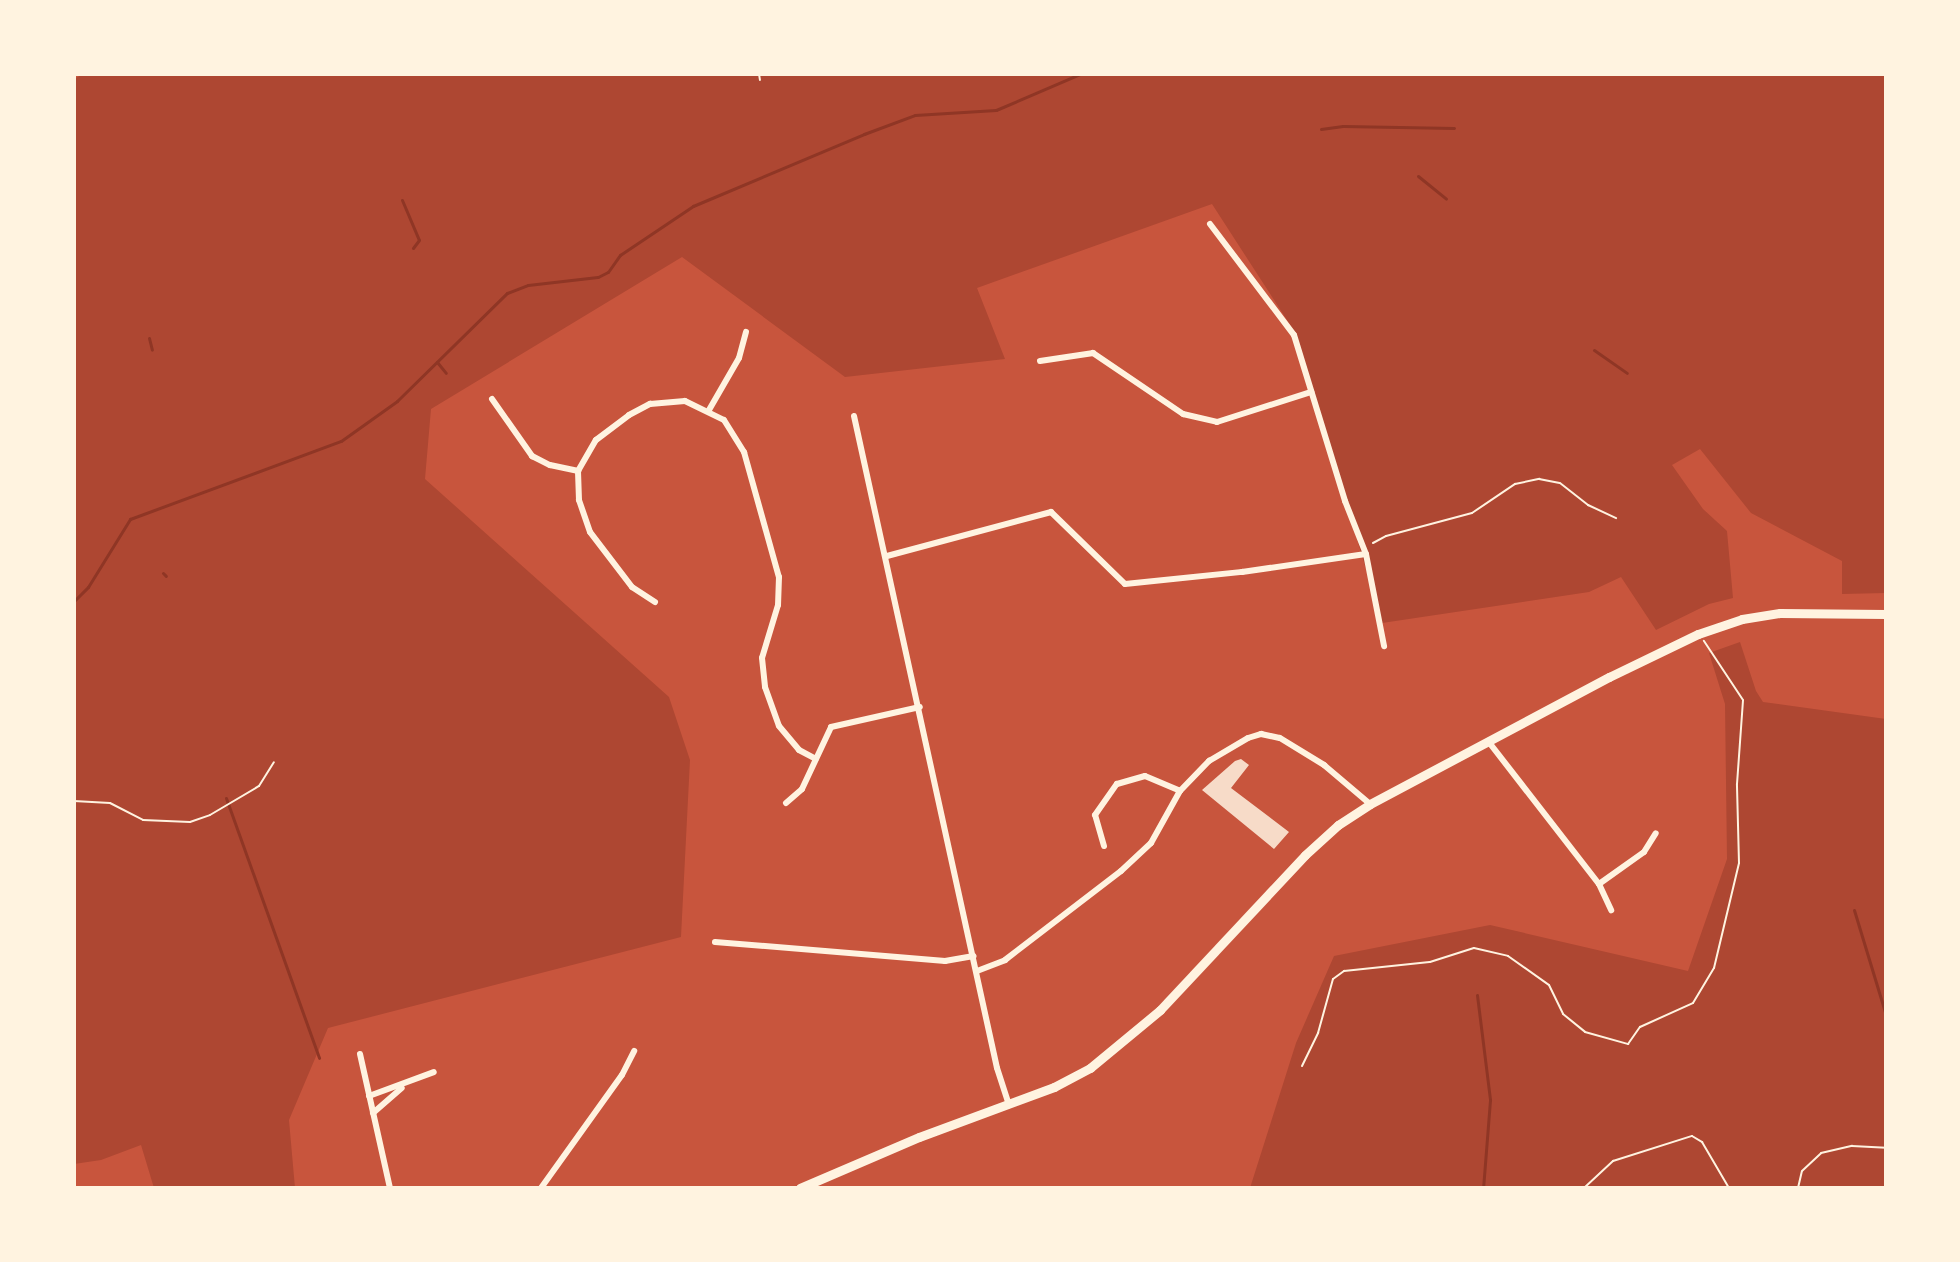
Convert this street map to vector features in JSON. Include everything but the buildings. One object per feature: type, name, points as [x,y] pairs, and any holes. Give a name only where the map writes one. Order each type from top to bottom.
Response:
[{"type":"main road","points":[[800,1188],[919,1137],[1054,1087],[1117,1049],[1160,1010],[1305,855],[1338,825],[1370,804],[1488,741],[1698,634],[1742,619],[1780,613],[1886,614]]},
{"type":"street","points":[[1210,224],[1294,335],[1366,554],[1384,646]]},
{"type":"street","points":[[709,410],[739,358],[746,332]]},
{"type":"street","points":[[1040,361],[1093,353],[1183,414],[1217,422],[1311,392]]},
{"type":"street","points":[[492,399],[532,456],[550,465],[578,471]]},
{"type":"street","points":[[655,602],[632,587],[590,532],[579,500],[578,471],[596,440],[640,408],[674,400],[709,410],[724,420],[741,443],[776,561],[778,605],[762,658],[771,707],[793,745],[816,759]]},
{"type":"street","points":[[854,416],[997,1068],[1009,1105]]},
{"type":"street","points":[[887,556],[1051,512],[1125,584],[1242,572],[1366,554]]},
{"type":"street","points":[[786,803],[802,789],[826,734],[834,726],[920,707]]},
{"type":"street","points":[[977,971],[1005,960],[1132,862],[1151,843],[1180,791],[1209,761],[1237,743],[1261,734],[1280,738],[1324,765],[1370,804]]},
{"type":"street","points":[[1488,741],[1599,884],[1611,910]]},
{"type":"street","points":[[1104,846],[1095,815],[1117,784],[1145,776],[1180,791]]},
{"type":"street","points":[[1599,884],[1644,852],[1656,833]]},
{"type":"street","points":[[715,942],[945,961],[974,956]]},
{"type":"street","points":[[541,1188],[622,1075],[634,1051]]},
{"type":"street","points":[[360,1054],[390,1188]]},
{"type":"street","points":[[369,1096],[405,1086],[434,1072]]},
{"type":"street","points":[[373,1113],[405,1086]]},
{"type":"path","points":[[759,74],[760,80]]},
{"type":"path","points":[[1563,74],[1575,74]]},
{"type":"path","points":[[1366,554],[1371,544],[1386,536],[1472,513],[1515,484],[1539,479],[1560,483],[1588,505],[1616,518]]},
{"type":"path","points":[[1302,1066],[1318,1033],[1333,979],[1344,971],[1430,962],[1474,948],[1508,956],[1549,985],[1563,1014],[1585,1032],[1628,1044],[1640,1027],[1693,1003],[1714,968],[1739,863],[1737,784],[1743,700],[1698,634]]},
{"type":"path","points":[[74,801],[110,803],[143,820],[190,822],[210,815],[259,786],[274,762]]},
{"type":"path","points":[[1584,1188],[1613,1161],[1692,1136],[1702,1142],[1729,1188]]},
{"type":"path","points":[[1798,1188],[1802,1171],[1821,1153],[1852,1146],[1886,1148]]},
{"type":"shaded area","points":[[83,74],[1886,74],[1886,593],[1842,594],[1842,561],[1751,513],[1700,449],[1672,465],[1703,509],[1727,531],[1733,598],[1709,604],[1656,630],[1621,577],[1589,592],[1382,623],[1296,334],[1212,204],[977,288],[1005,359],[845,377],[682,257],[431,409],[425,479],[669,697],[690,760],[681,937],[328,1028],[289,1120],[295,1188],[154,1188],[141,1145],[101,1160],[74,1164],[74,79]]},
{"type":"shaded area","points":[[1740,642],[1756,691],[1763,702],[1886,719],[1886,1188],[1250,1188],[1296,1043],[1334,956],[1490,925],[1688,971],[1727,859],[1725,704],[1709,653]]},
{"type":"waterway","points":[[74,601],[88,587],[130,519],[341,441],[397,401],[507,293],[528,285],[598,277],[608,272],[620,255],[693,206],[864,134],[915,115],[996,110],[1080,74]]},
{"type":"waterway","points":[[1321,129],[1343,126],[1454,128]]},
{"type":"waterway","points":[[1418,176],[1446,199]]},
{"type":"waterway","points":[[402,200],[419,240],[413,248]]},
{"type":"waterway","points":[[149,338],[152,350]]},
{"type":"waterway","points":[[1594,350],[1627,373]]},
{"type":"waterway","points":[[437,362],[446,373]]},
{"type":"waterway","points":[[163,573],[166,576]]},
{"type":"waterway","points":[[226,798],[319,1058]]},
{"type":"waterway","points":[[1854,910],[1886,1015]]},
{"type":"waterway","points":[[1477,995],[1490,1100],[1483,1188]]}]
